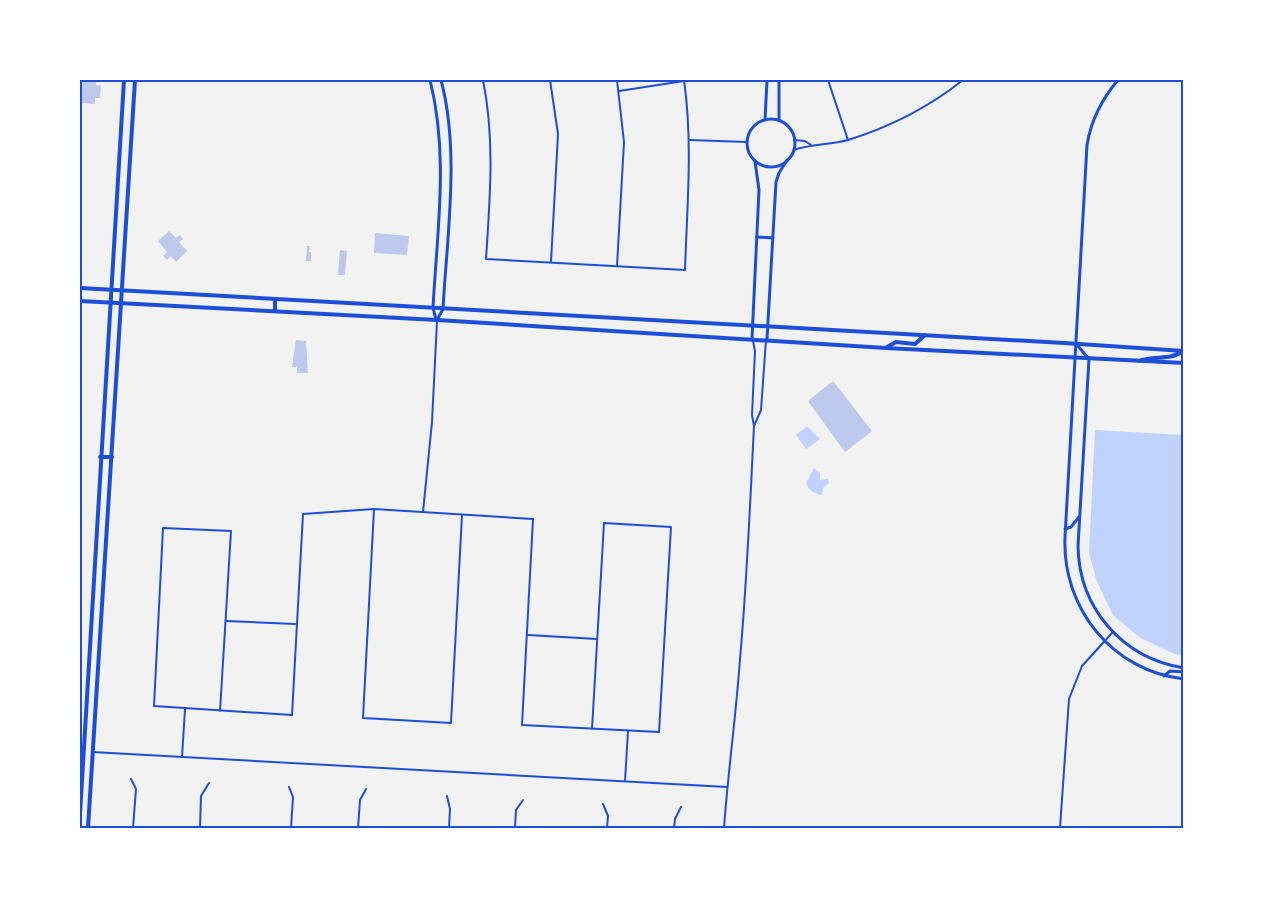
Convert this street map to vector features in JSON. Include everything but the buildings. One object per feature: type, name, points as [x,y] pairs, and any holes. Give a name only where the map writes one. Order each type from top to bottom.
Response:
[{"type":"main road","points":[[80,814],[81,751],[124,80]]},
{"type":"main road","points":[[88,828],[135,80]]},
{"type":"main road","points":[[120,143],[131,144]]},
{"type":"main road","points":[[80,288],[1183,351]]},
{"type":"main road","points":[[275,299],[275,311]]},
{"type":"main road","points":[[80,301],[1184,363]]},
{"type":"main road","points":[[886,348],[896,342],[915,344],[925,335]]},
{"type":"main road","points":[[1139,361],[1148,357],[1175,356],[1183,351]]},
{"type":"main road","points":[[100,457],[112,457]]},
{"type":"street","points":[[423,512],[432,422],[437,320],[433,309],[440,184],[440,132],[430,80]]},
{"type":"street","points":[[437,320],[443,309],[451,168],[450,131],[441,80]]},
{"type":"street","points":[[483,80],[491,133],[492,166],[486,259],[685,270],[690,140],[684,80],[619,91]]},
{"type":"street","points":[[550,80],[558,134],[552,262]]},
{"type":"street","points":[[617,80],[624,142],[617,266]]},
{"type":"street","points":[[765,120],[767,80]]},
{"type":"street","points":[[779,80],[779,120]]},
{"type":"street","points":[[828,80],[848,140]]},
{"type":"street","points":[[794,150],[811,145],[848,140],[904,118],[939,99],[963,80]]},
{"type":"street","points":[[1118,80],[1104,98],[1094,119],[1087,145],[1065,561],[1074,596],[1084,615],[1103,640],[1134,663],[1164,676],[1184,679]]},
{"type":"street","points":[[724,828],[741,657],[754,426],[752,415],[755,351],[752,326],[759,180],[755,161],[747,142],[753,128],[765,120],[779,120],[791,130],[794,150],[778,173],[776,182],[761,410],[754,426]]},
{"type":"street","points":[[440,132],[450,131]]},
{"type":"street","points":[[690,140],[747,142]]},
{"type":"street","points":[[794,140],[805,141],[811,145]]},
{"type":"street","points":[[755,161],[768,167],[775,167],[788,160]]},
{"type":"street","points":[[757,237],[773,238]]},
{"type":"street","points":[[1076,344],[1089,359],[1078,546],[1081,574],[1092,603],[1112,633],[1143,656],[1184,670]]},
{"type":"street","points":[[374,509],[363,718],[451,723],[462,515]]},
{"type":"street","points":[[220,711],[231,531],[163,528],[154,706],[220,711],[292,715],[303,514],[374,509],[533,519],[522,725],[592,729],[628,731],[659,732],[671,527],[603,523],[592,729]]},
{"type":"street","points":[[1065,529],[1071,527],[1080,515]]},
{"type":"street","points":[[226,621],[296,624]]},
{"type":"street","points":[[1060,828],[1069,699],[1082,666],[1103,640],[1112,633]]},
{"type":"street","points":[[527,635],[597,639]]},
{"type":"street","points":[[1164,676],[1170,671],[1184,670]]},
{"type":"street","points":[[182,757],[185,708]]},
{"type":"street","points":[[625,781],[628,731]]},
{"type":"street","points":[[81,751],[727,787]]},
{"type":"street","points":[[131,779],[136,789],[134,828]]},
{"type":"street","points":[[200,828],[201,796],[208,783]]},
{"type":"street","points":[[289,787],[293,797],[291,828]]},
{"type":"street","points":[[358,828],[360,800],[366,789]]},
{"type":"street","points":[[447,796],[450,809],[449,828]]},
{"type":"street","points":[[515,828],[516,810],[523,800]]},
{"type":"street","points":[[603,804],[608,816],[607,828]]},
{"type":"street","points":[[674,828],[675,819],[681,807]]},
{"type":"water","points":[[807,426],[820,439],[806,449],[796,435]]},
{"type":"water","points":[[1095,430],[1183,435],[1183,655],[1174,654],[1139,637],[1113,615],[1097,582],[1089,553]]},
{"type":"water","points":[[814,468],[820,473],[820,480],[828,479],[829,483],[823,488],[822,495],[808,488],[806,483]]}]
